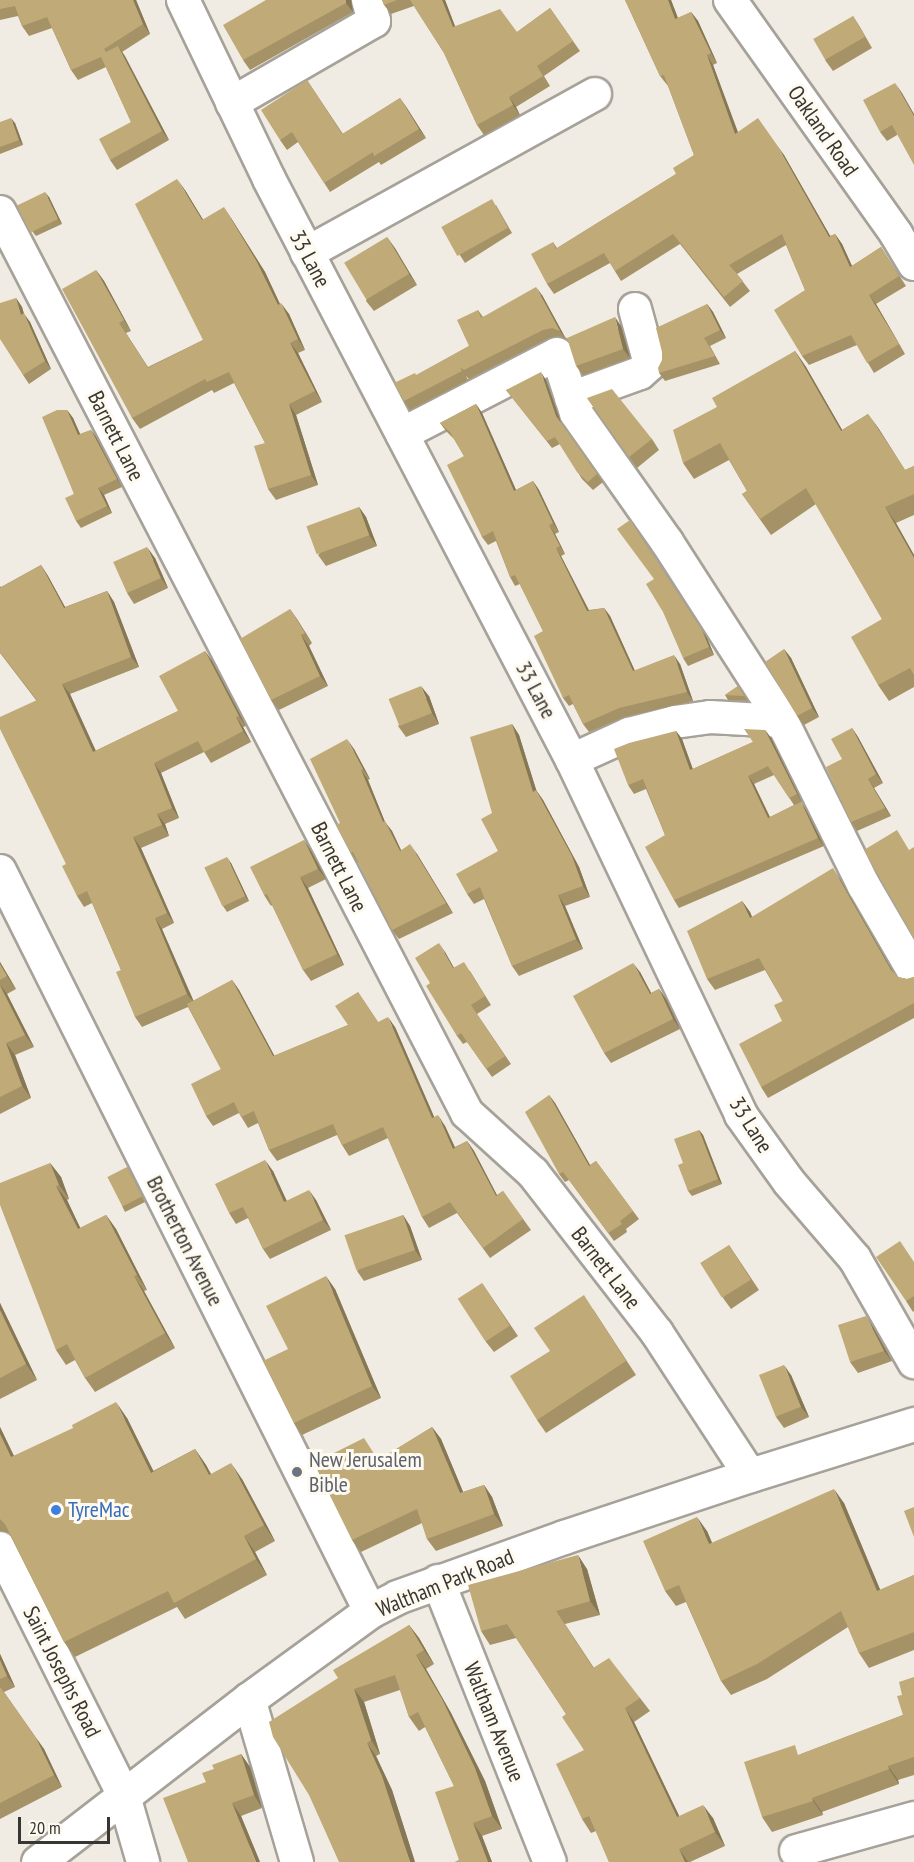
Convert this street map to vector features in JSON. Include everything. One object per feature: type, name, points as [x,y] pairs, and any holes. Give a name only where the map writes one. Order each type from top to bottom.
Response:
[{"type":"main road","name":"Waltham Park Road","points":[[38,1862],[249,1699],[370,1611],[438,1581],[750,1474],[914,1424]]},
{"type":"street","name":"33 Lane","points":[[183,0],[307,253],[572,760],[741,1115],[789,1182],[855,1259],[914,1362]]},
{"type":"street","points":[[232,104],[374,21],[368,0]]},
{"type":"street","name":"Oakland Road","points":[[730,0],[896,234],[914,264]]},
{"type":"street","points":[[307,253],[595,94]]},
{"type":"street","name":"Barnett Lane","points":[[0,212],[467,1113],[532,1173],[657,1333],[750,1474]]},
{"type":"street","points":[[571,398],[640,373],[650,364],[635,309]]},
{"type":"street","points":[[402,434],[557,354],[576,413],[667,542],[782,721],[864,886],[914,972]]},
{"type":"street","points":[[572,760],[629,734],[675,722],[710,717],[782,721]]},
{"type":"street","name":"Brotherton Avenue","points":[[0,870],[370,1611]]},
{"type":"street","name":"Saint Josephs Road","points":[[0,1548],[124,1796],[143,1862]]},
{"type":"street","name":"Waltham Avenue","points":[[438,1581],[550,1862]]},
{"type":"street","points":[[249,1699],[297,1862]]},
{"type":"street","points":[[796,1851],[914,1818]]},
{"type":"building","points":[[0,0],[133,0],[143,24],[104,49],[106,52],[118,46],[162,131],[110,160],[99,139],[131,122],[101,57],[71,70],[47,17],[22,26],[15,6],[0,9]]},
{"type":"building","points":[[266,0],[346,0],[346,3],[243,60],[223,25]]},
{"type":"building","points":[[382,0],[397,0],[384,5]]},
{"type":"building","points":[[410,0],[442,0],[453,27],[500,9],[517,32],[550,8],[573,41],[537,66],[543,76],[509,97],[513,105],[477,125],[444,53]]},
{"type":"building","points":[[625,0],[668,0],[675,19],[691,12],[711,53],[707,55],[735,134],[758,118],[777,145],[829,237],[835,234],[850,267],[881,247],[899,276],[869,295],[899,344],[867,363],[851,335],[802,356],[774,310],[805,290],[782,234],[729,265],[743,281],[724,297],[673,234],[615,271],[604,253],[547,284],[531,254],[553,242],[556,249],[676,174],[673,168],[694,155],[664,75],[660,76]]},
{"type":"building","points":[[853,16],[865,37],[825,60],[813,39]]},
{"type":"building","points":[[307,80],[342,134],[400,98],[419,129],[374,156],[373,152],[324,183],[292,132],[280,140],[261,110]]},
{"type":"building","points":[[895,83],[914,116],[914,165],[892,125],[880,132],[863,100]]},
{"type":"building","points":[[11,118],[19,140],[0,147],[0,122]]},
{"type":"building","points":[[177,179],[202,220],[224,207],[257,262],[278,305],[281,303],[298,339],[290,343],[315,391],[289,404],[311,475],[268,489],[254,446],[265,443],[229,372],[207,382],[205,379],[132,418],[62,289],[96,270],[124,320],[119,323],[148,368],[203,340],[135,204]]},
{"type":"building","points":[[45,192],[58,219],[30,233],[17,206]]},
{"type":"building","points":[[492,199],[508,228],[457,256],[441,227]]},
{"type":"building","points":[[387,237],[409,274],[366,300],[344,263]]},
{"type":"building","points":[[536,287],[560,331],[552,328],[543,330],[464,370],[460,367],[462,371],[404,401],[394,383],[415,373],[416,375],[469,346],[457,320],[478,310],[481,318]]},
{"type":"building","points":[[16,298],[21,315],[24,313],[45,361],[23,375],[0,339],[0,303]]},
{"type":"building","points":[[707,304],[720,330],[704,338],[715,356],[659,373],[662,352],[656,328]]},
{"type":"building","points":[[615,317],[623,349],[576,366],[567,338]]},
{"type":"building","points":[[795,351],[841,431],[868,414],[905,470],[914,466],[914,494],[885,507],[914,558],[914,675],[910,668],[878,685],[851,637],[882,619],[806,488],[760,519],[742,494],[747,491],[720,443],[683,463],[673,430],[717,407],[712,398]]},
{"type":"building","points":[[541,372],[556,416],[597,474],[588,482],[577,472],[555,437],[547,441],[506,390]]},
{"type":"building","points":[[612,389],[652,439],[629,457],[587,398]]},
{"type":"building","points":[[476,404],[514,491],[533,481],[553,523],[549,525],[560,546],[556,548],[587,611],[604,608],[633,671],[674,655],[687,692],[619,708],[583,724],[569,695],[563,698],[534,636],[543,631],[515,575],[510,577],[493,531],[482,537],[447,465],[464,456],[450,432],[440,423]]},
{"type":"building","points":[[57,410],[67,410],[78,435],[91,430],[117,479],[98,488],[107,506],[76,521],[65,498],[74,494],[42,417]]},
{"type":"building","points":[[359,507],[369,535],[317,554],[306,526]]},
{"type":"building","points":[[630,520],[702,630],[709,647],[683,658],[663,612],[646,584],[654,579],[617,529]]},
{"type":"building","points":[[147,547],[161,578],[127,593],[113,562]]},
{"type":"building","points":[[41,565],[64,608],[107,591],[131,657],[62,684],[93,752],[178,711],[159,676],[205,651],[239,716],[236,717],[243,731],[204,752],[198,741],[154,763],[172,808],[157,814],[162,825],[133,837],[167,913],[155,918],[187,994],[135,1017],[116,972],[121,970],[87,891],[77,896],[62,866],[66,864],[0,729],[0,717],[37,700],[0,652],[0,588]]},
{"type":"building","points":[[290,609],[305,633],[301,635],[320,676],[271,700],[240,639]]},
{"type":"building","points":[[784,649],[812,708],[797,716],[765,662]]},
{"type":"building","points":[[421,686],[432,713],[399,726],[389,699]]},
{"type":"building","points":[[738,686],[744,696],[725,695]]},
{"type":"building","points":[[512,724],[533,792],[536,790],[572,856],[583,886],[558,895],[576,939],[512,966],[480,887],[467,894],[456,874],[498,851],[481,819],[492,813],[470,737]]},
{"type":"building","points":[[852,728],[876,774],[868,779],[885,808],[851,822],[826,767],[842,759],[831,739]]},
{"type":"building","points":[[744,729],[765,730],[797,794],[789,798],[768,766],[748,776],[768,818],[801,802],[818,838],[674,900],[645,847],[665,835],[643,779],[628,785],[614,749],[676,731],[690,770],[753,742]]},
{"type":"building","points":[[347,739],[363,769],[361,770],[383,822],[385,821],[400,851],[410,844],[446,903],[392,930],[353,852],[351,853],[336,825],[340,823],[310,759]]},
{"type":"building","points":[[897,830],[909,850],[914,847],[914,938],[864,850]]},
{"type":"building","points":[[304,840],[318,869],[300,877],[337,954],[303,970],[267,894],[264,895],[250,867]]},
{"type":"building","points":[[227,857],[245,896],[223,907],[204,868]]},
{"type":"building","points":[[833,868],[891,970],[898,977],[907,979],[914,977],[914,1003],[761,1087],[739,1044],[782,1021],[774,1005],[783,1001],[759,958],[707,979],[687,931],[742,901],[750,918]]},
{"type":"building","points":[[439,943],[453,968],[464,962],[485,996],[471,1005],[505,1056],[486,1069],[461,1033],[457,1036],[426,986],[430,983],[415,958]]},
{"type":"building","points":[[633,963],[650,994],[659,989],[673,1019],[604,1053],[573,996]]},
{"type":"building","points":[[0,964],[7,976],[0,980]]},
{"type":"building","points":[[232,980],[273,1056],[348,1025],[335,1006],[358,992],[378,1022],[388,1017],[432,1118],[438,1115],[453,1149],[467,1141],[496,1196],[503,1191],[523,1219],[483,1248],[450,1202],[422,1217],[383,1127],[342,1145],[333,1124],[269,1150],[254,1111],[241,1117],[234,1102],[206,1116],[191,1084],[221,1069],[187,1004]]},
{"type":"building","points":[[0,986],[25,1035],[6,1043],[22,1086],[0,1097]]},
{"type":"building","points":[[549,1095],[589,1166],[596,1161],[633,1211],[620,1221],[622,1224],[608,1233],[563,1172],[559,1174],[525,1112]]},
{"type":"building","points":[[699,1130],[718,1179],[688,1191],[678,1165],[683,1163],[674,1139]]},
{"type":"building","points":[[265,1160],[284,1202],[309,1190],[323,1220],[263,1249],[243,1207],[229,1213],[215,1184]]},
{"type":"building","points":[[50,1163],[59,1185],[56,1186],[78,1229],[106,1215],[137,1275],[134,1276],[165,1333],[85,1378],[67,1344],[56,1350],[0,1205],[0,1183]]},
{"type":"building","points":[[127,1167],[142,1196],[122,1206],[107,1177]]},
{"type":"building","points":[[403,1215],[415,1250],[356,1270],[344,1235]]},
{"type":"building","points":[[900,1241],[914,1262],[914,1296],[906,1301],[876,1257]]},
{"type":"building","points":[[729,1245],[751,1280],[722,1298],[700,1263]]},
{"type":"building","points":[[326,1276],[372,1386],[294,1423],[263,1361],[288,1349],[266,1306]]},
{"type":"building","points":[[482,1283],[510,1326],[485,1342],[458,1299]]},
{"type":"building","points":[[584,1295],[626,1361],[537,1420],[510,1376],[550,1351],[534,1328]]},
{"type":"building","points":[[0,1310],[26,1364],[0,1378]]},
{"type":"building","points":[[866,1316],[884,1351],[850,1362],[838,1325]]},
{"type":"building","points":[[784,1365],[801,1407],[776,1417],[759,1375]]},
{"type":"building","points":[[116,1402],[151,1473],[195,1449],[209,1475],[231,1463],[264,1525],[244,1536],[256,1559],[174,1603],[168,1591],[64,1642],[5,1524],[0,1519],[0,1434],[11,1457],[73,1428],[72,1425]]},
{"type":"building","points":[[432,1427],[460,1493],[484,1485],[494,1514],[427,1539],[417,1509],[352,1540],[314,1463],[364,1438],[378,1460]]},
{"type":"building","points":[[834,1489],[877,1591],[914,1575],[914,1632],[859,1653],[841,1611],[757,1664],[721,1681],[679,1585],[665,1591],[643,1541],[697,1517],[709,1544]]},
{"type":"building","points":[[914,1507],[914,1537],[904,1511]]},
{"type":"building","points":[[578,1555],[590,1601],[556,1611],[593,1668],[609,1658],[640,1698],[625,1708],[677,1817],[703,1805],[715,1832],[679,1849],[685,1862],[609,1862],[589,1816],[582,1819],[556,1764],[584,1750],[562,1717],[566,1714],[507,1624],[481,1631],[468,1585]]},
{"type":"building","points":[[409,1625],[424,1650],[416,1655],[442,1699],[475,1768],[492,1816],[473,1823],[488,1862],[455,1862],[459,1860],[435,1792],[454,1786],[418,1712],[409,1717],[395,1675],[354,1689],[371,1740],[367,1743],[382,1776],[410,1862],[339,1862],[309,1795],[273,1737],[269,1722],[338,1678],[333,1670]]},
{"type":"building","points":[[0,1660],[7,1676],[0,1679]]},
{"type":"building","points":[[914,1677],[914,1757],[888,1766],[889,1769],[812,1798],[813,1801],[762,1817],[744,1762],[795,1745],[798,1755],[903,1715],[897,1696],[902,1695],[899,1682]]},
{"type":"building","points":[[0,1687],[36,1738],[54,1775],[0,1803]]},
{"type":"building","points":[[241,1754],[254,1795],[232,1803],[256,1862],[188,1862],[163,1798],[206,1782],[202,1773],[214,1769],[212,1765]]},
{"type":"place","name":"New Jerusalem Bible","points":[[297,1472]]},
{"type":"place","name":"TyreMac","points":[[56,1510]]}]
